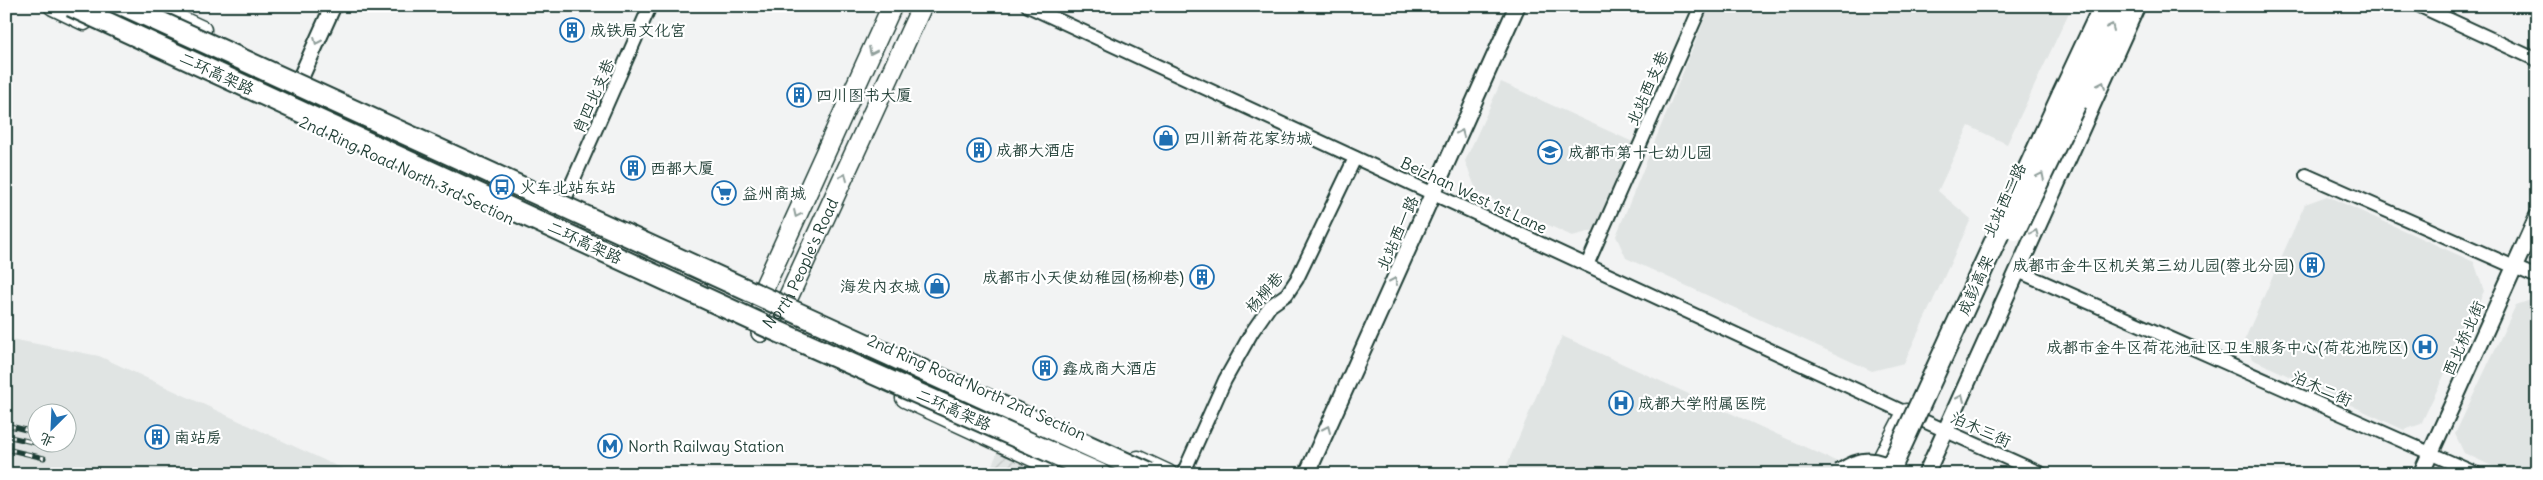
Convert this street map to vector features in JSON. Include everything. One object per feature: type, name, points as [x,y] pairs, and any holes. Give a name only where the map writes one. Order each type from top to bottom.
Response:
[{"type":"highway","name":"二环高架路","points":[[71,6],[770,328],[1100,474]]},
{"type":"highway","name":"二环高架路","points":[[125,6],[1150,474]]},
{"type":"highway","points":[[2069,100],[2104,6]]},
{"type":"highway","points":[[2069,100],[2120,6]]},
{"type":"highway","name":"成彭高架","points":[[1888,474],[2069,100]]},
{"type":"highway","name":"成彭高架","points":[[1901,474],[2069,100]]},
{"type":"highway","points":[[1841,474],[1856,464],[1881,464],[1896,474]]},
{"type":"main road","name":"2nd Ring Road North 3rd Section","points":[[53,6],[761,332]]},
{"type":"main road","points":[[150,6],[787,300]]},
{"type":"main road","name":"North People's Road","points":[[761,332],[763,290],[892,6]]},
{"type":"main road","name":"North People's Road","points":[[761,332],[787,300],[922,6]]},
{"type":"main road","name":"2nd Ring Road North 2nd Section","points":[[787,300],[1168,474]]},
{"type":"main road","points":[[761,332],[1070,474]]},
{"type":"main road","name":"北站西二路","points":[[1874,474],[1906,413]]},
{"type":"street","points":[[301,77],[332,6]]},
{"type":"street","name":"肖四北支巷","points":[[565,198],[650,6]]},
{"type":"street","name":"Beizhan West 1st Lane","points":[[1028,6],[1906,413]]},
{"type":"street","name":"北站西一路","points":[[1307,474],[1517,6]]},
{"type":"street","name":"北站西支巷","points":[[1587,266],[1701,6]]},
{"type":"street","name":"北站西二路","points":[[1906,413],[2093,6]]},
{"type":"street","points":[[1926,474],[2137,6]]},
{"type":"street","points":[[2420,6],[2537,60]]},
{"type":"street","name":"杨柳巷","points":[[1183,474],[1225,380],[1252,332],[1270,306],[1287,294],[1297,279],[1355,158]]},
{"type":"street","points":[[2306,175],[2537,277]]},
{"type":"street","name":"西北桥北街","points":[[2421,474],[2537,217]]},
{"type":"street","name":"泊木二街","points":[[2018,271],[2477,474]]},
{"type":"street","name":"泊木三街","points":[[1906,413],[2042,474]]},
{"type":"shaded area","points":[[1710,6],[2072,6],[2007,144],[1969,126],[1938,191],[1971,219],[1904,363],[1872,371],[1626,258],[1616,236]]},
{"type":"shaded area","name":"成都市第十七幼儿园","points":[[1501,82],[1635,143],[1596,230],[1572,236],[1477,192],[1465,161]]},
{"type":"shaded area","points":[[2327,196],[2474,262],[2484,291],[2421,424],[2404,430],[2252,359],[2244,341],[2305,204]]},
{"type":"shaded area","points":[[2537,298],[2537,474],[2509,474],[2464,453],[2455,434],[2516,305]]},
{"type":"shaded area","name":"成都大学附属医院","points":[[1562,336],[1855,470],[1853,474],[1503,474]]},
{"type":"shaded area","points":[[6,338],[99,356],[354,474],[6,474]]},
{"type":"shaded area","points":[[1000,447],[1059,474],[988,474]]},
{"type":"railway","points":[[6,425],[28,430]]},
{"type":"railway","points":[[6,436],[28,441]]},
{"type":"railway","points":[[6,449],[44,458]]},
{"type":"place","name":"成铁局文化宫","points":[[572,30]]},
{"type":"place","name":"四川图书大厦","points":[[799,95]]},
{"type":"place","name":"四川新荷花家纺城","points":[[1166,138]]},
{"type":"place","name":"成都大酒店","points":[[979,150]]},
{"type":"place","name":"成都市第十七幼儿园","points":[[1550,152]]},
{"type":"place","name":"西都大厦","points":[[633,168]]},
{"type":"place","name":"火车北站东站","points":[[502,187]]},
{"type":"place","name":"益州商城","points":[[724,193]]},
{"type":"place","name":"成都市金牛区机关第三幼儿园(蓉北分园)","points":[[2312,265]]},
{"type":"place","name":"成都市小天使幼稚园(杨柳巷)","points":[[1202,277]]},
{"type":"place","name":"海发内衣城","points":[[937,286]]},
{"type":"place","name":"成都市金牛区荷花池社区卫生服务中心(荷花池院区)","points":[[2425,347]]},
{"type":"place","name":"鑫成商大酒店","points":[[1045,368]]},
{"type":"place","name":"成都大学附属医院","points":[[1621,403]]},
{"type":"place","name":"南站房","points":[[157,437]]},
{"type":"place","name":"North Railway Station","points":[[610,446]]}]
